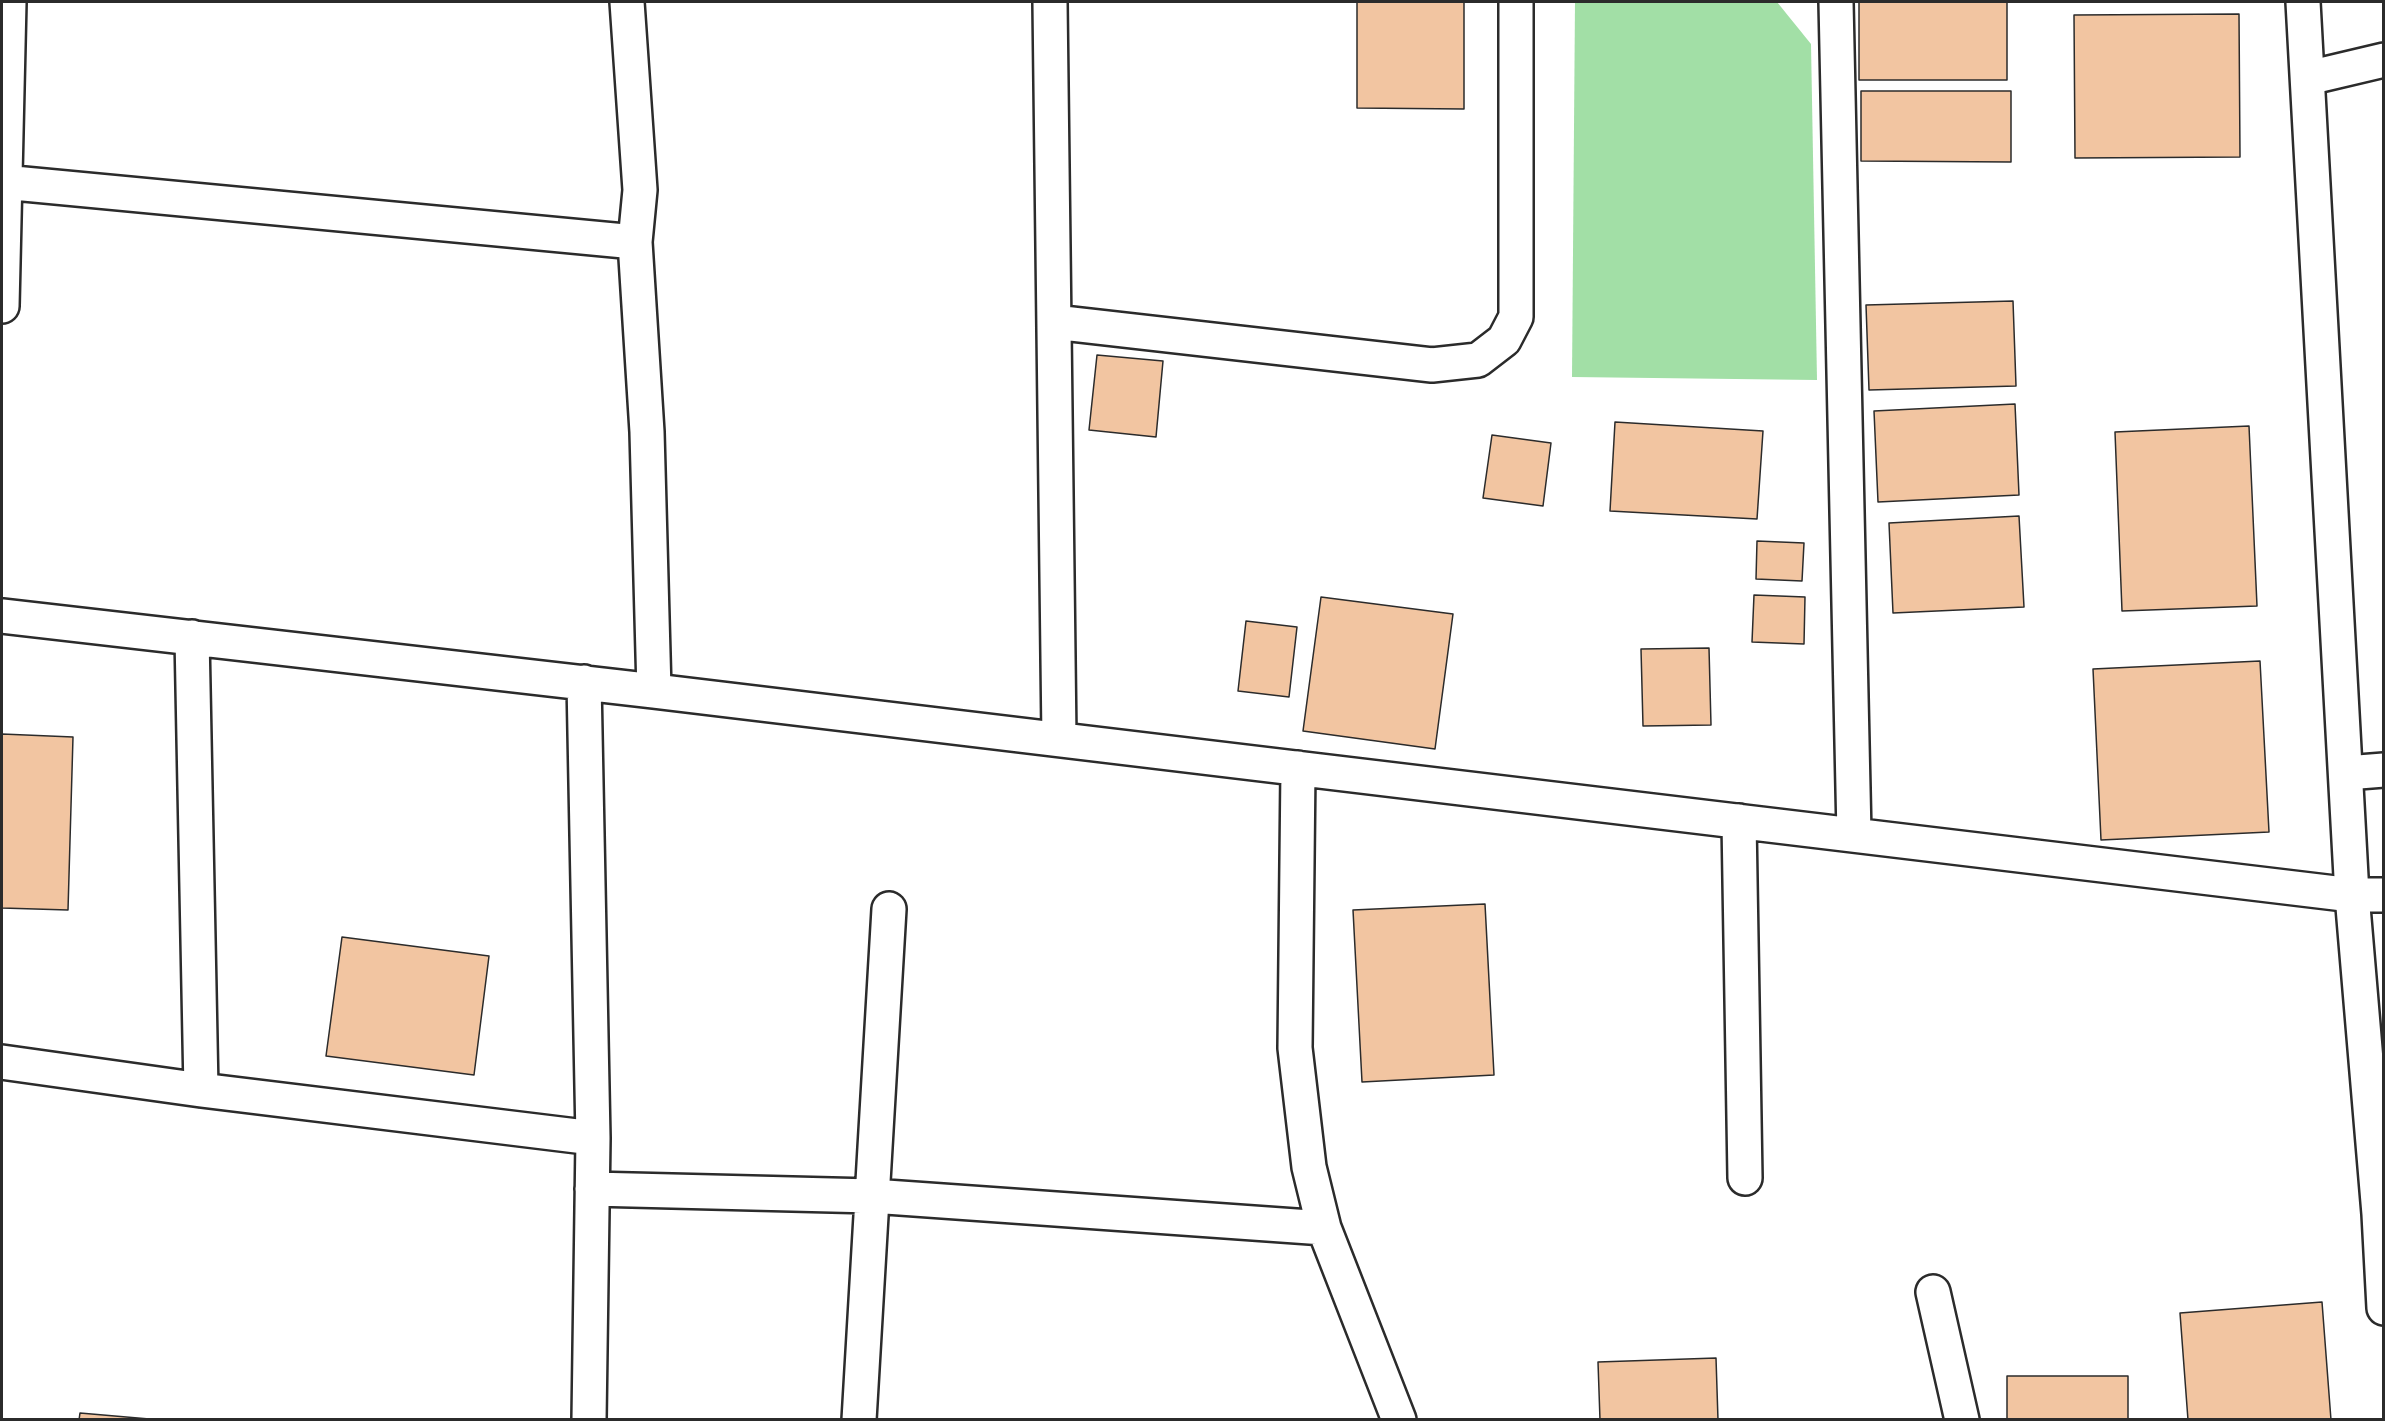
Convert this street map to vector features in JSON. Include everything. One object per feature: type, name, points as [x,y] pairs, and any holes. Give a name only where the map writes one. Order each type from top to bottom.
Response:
[{"type":"street","points":[[2,306],[3,182],[9,2]]},
{"type":"street","points":[[627,2],[640,190],[635,243],[647,432],[654,691]]},
{"type":"street","points":[[1050,2],[1059,739]]},
{"type":"street","points":[[1054,322],[1432,364],[1478,360],[1504,340],[1516,317],[1516,2]]},
{"type":"street","points":[[1836,2],[1854,835]]},
{"type":"street","points":[[2303,2],[2346,773],[2368,895],[2384,1308]]},
{"type":"street","points":[[2308,78],[2384,60]]},
{"type":"street","points":[[3,182],[635,243]]},
{"type":"street","points":[[2,616],[584,682],[2368,895]]},
{"type":"street","points":[[192,638],[201,1090]]},
{"type":"street","points":[[584,682],[593,1138],[589,1419]]},
{"type":"street","points":[[1299,768],[1295,1048],[1310,1167],[1324,1228],[1399,1419]]},
{"type":"street","points":[[2346,773],[2384,770]]},
{"type":"street","points":[[1739,821],[1745,1178]]},
{"type":"street","points":[[859,1419],[889,909]]},
{"type":"street","points":[[2,1062],[201,1090],[593,1138]]},
{"type":"street","points":[[592,1189],[872,1196],[1324,1228]]},
{"type":"street","points":[[1933,1292],[1962,1419]]},
{"type":"green space","points":[[1575,2],[1777,2],[1811,44],[1817,380],[1572,377]]},
{"type":"building","points":[[1357,2],[1464,2],[1464,109],[1357,108]]},
{"type":"building","points":[[1859,2],[2007,2],[2007,80],[1859,80]]},
{"type":"building","points":[[2239,14],[2240,157],[2075,158],[2074,15]]},
{"type":"building","points":[[1861,91],[2011,91],[2011,162],[1861,161]]},
{"type":"building","points":[[2013,301],[2016,386],[1869,390],[1866,305]]},
{"type":"building","points":[[1097,355],[1163,361],[1156,437],[1089,430]]},
{"type":"building","points":[[2015,404],[2019,495],[1878,502],[1874,411]]},
{"type":"building","points":[[1615,422],[1763,431],[1757,519],[1610,511]]},
{"type":"building","points":[[2249,426],[2257,606],[2122,611],[2115,432]]},
{"type":"building","points":[[1492,435],[1551,443],[1543,506],[1483,498]]},
{"type":"building","points":[[2019,516],[2024,607],[1893,613],[1889,523]]},
{"type":"building","points":[[1757,541],[1804,543],[1802,581],[1756,579]]},
{"type":"building","points":[[1754,595],[1805,597],[1804,644],[1752,642]]},
{"type":"building","points":[[1321,597],[1453,614],[1435,749],[1303,731]]},
{"type":"building","points":[[1246,621],[1297,627],[1289,697],[1238,691]]},
{"type":"building","points":[[1709,648],[1711,725],[1643,726],[1641,649]]},
{"type":"building","points":[[2260,661],[2269,832],[2101,840],[2093,669]]},
{"type":"building","points":[[2,734],[73,737],[68,910],[2,908]]},
{"type":"building","points":[[1485,904],[1494,1075],[1362,1082],[1353,910]]},
{"type":"building","points":[[342,937],[489,956],[474,1075],[326,1056]]},
{"type":"building","points":[[2322,1302],[2331,1420],[2188,1420],[2180,1313]]},
{"type":"building","points":[[1716,1358],[1718,1420],[1600,1420],[1598,1362]]},
{"type":"building","points":[[2007,1376],[2128,1376],[2128,1420],[2007,1420]]},
{"type":"building","points":[[80,1413],[161,1420],[79,1420]]}]
